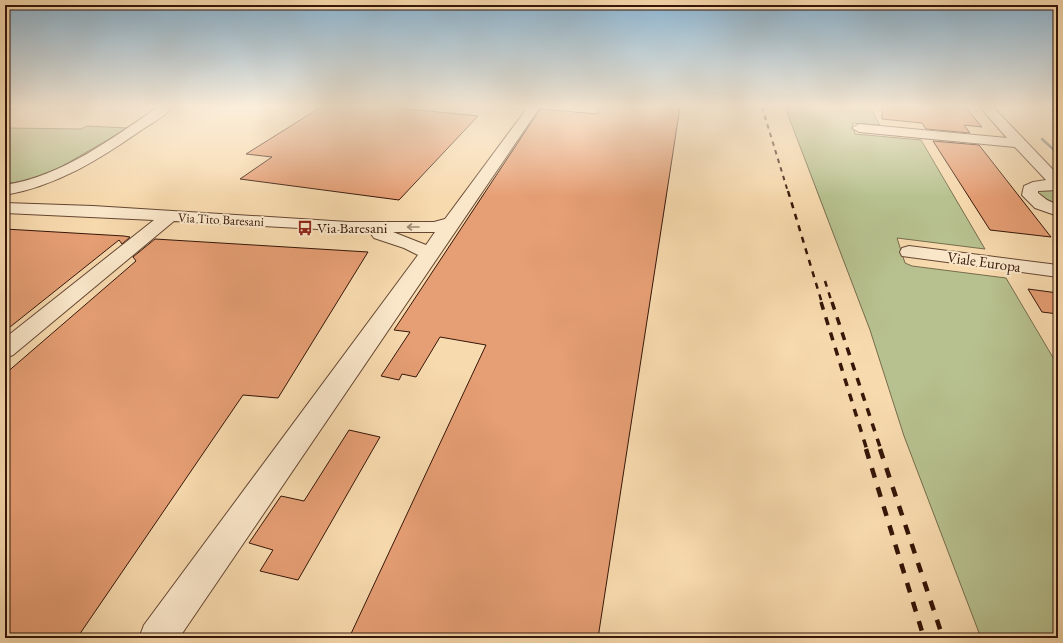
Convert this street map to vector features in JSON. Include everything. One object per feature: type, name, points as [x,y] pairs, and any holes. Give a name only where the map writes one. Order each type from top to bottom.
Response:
[{"type":"street","points":[[5,194],[55,177],[121,137]]},
{"type":"street","points":[[157,638],[513,137]]},
{"type":"street","points":[[950,137],[1020,144]]},
{"type":"street","points":[[1014,137],[1057,185]]},
{"type":"street","points":[[1057,185],[1039,185],[1030,189],[1030,195],[1041,204],[1058,211]]},
{"type":"street","name":"Via Tito Baresani","points":[[5,194],[93,211]]},
{"type":"street","name":"Via Tito Baresani","points":[[5,208],[42,211],[93,211],[348,227],[434,227],[451,223]]},
{"type":"street","points":[[5,350],[170,216]]},
{"type":"street","name":"Via Tito Baresani","points":[[348,227],[394,238],[411,244],[429,254]]},
{"type":"street","name":"Viale Europa","points":[[909,252],[1058,272]]},
{"type":"green space","points":[[5,137],[112,137],[47,175],[31,180],[5,184]]},
{"type":"green space","points":[[796,137],[888,137],[921,140],[985,249],[897,238],[905,263],[912,266],[1006,278],[1058,366],[1058,638],[981,638],[904,436],[870,330]]},
{"type":"green space","points":[[1058,187],[1058,208],[1040,199],[1036,191]]},
{"type":"building","points":[[273,137],[458,137],[399,200],[240,179],[272,157],[246,154]]},
{"type":"building","points":[[521,137],[675,137],[598,638],[349,638],[486,345],[440,337],[416,377],[402,374],[399,380],[381,376],[410,332],[394,330]]},
{"type":"building","points":[[933,141],[979,145],[1051,237],[990,230]]},
{"type":"building","points":[[5,229],[130,237],[122,244],[119,240],[5,331]]},
{"type":"building","points":[[155,239],[368,252],[278,398],[243,395],[77,638],[5,638],[5,374],[136,261],[133,257]]},
{"type":"building","points":[[1028,289],[1058,293],[1058,314],[1042,312]]},
{"type":"building","points":[[349,430],[380,437],[298,580],[260,571],[273,550],[249,543],[281,496],[304,501]]},
{"type":"waterway","points":[[1042,139],[1058,154]]},
{"type":"railway","points":[[771,137],[788,192]]},
{"type":"railway","points":[[788,191],[822,303]]},
{"type":"railway","points":[[825,281],[832,303]]},
{"type":"railway","points":[[821,302],[867,450]]},
{"type":"railway","points":[[832,302],[881,450]]},
{"type":"railway","points":[[866,449],[924,638]]},
{"type":"railway","points":[[880,449],[943,638]]},
{"type":"place","name":"Via Baresani","points":[[305,228]]}]
